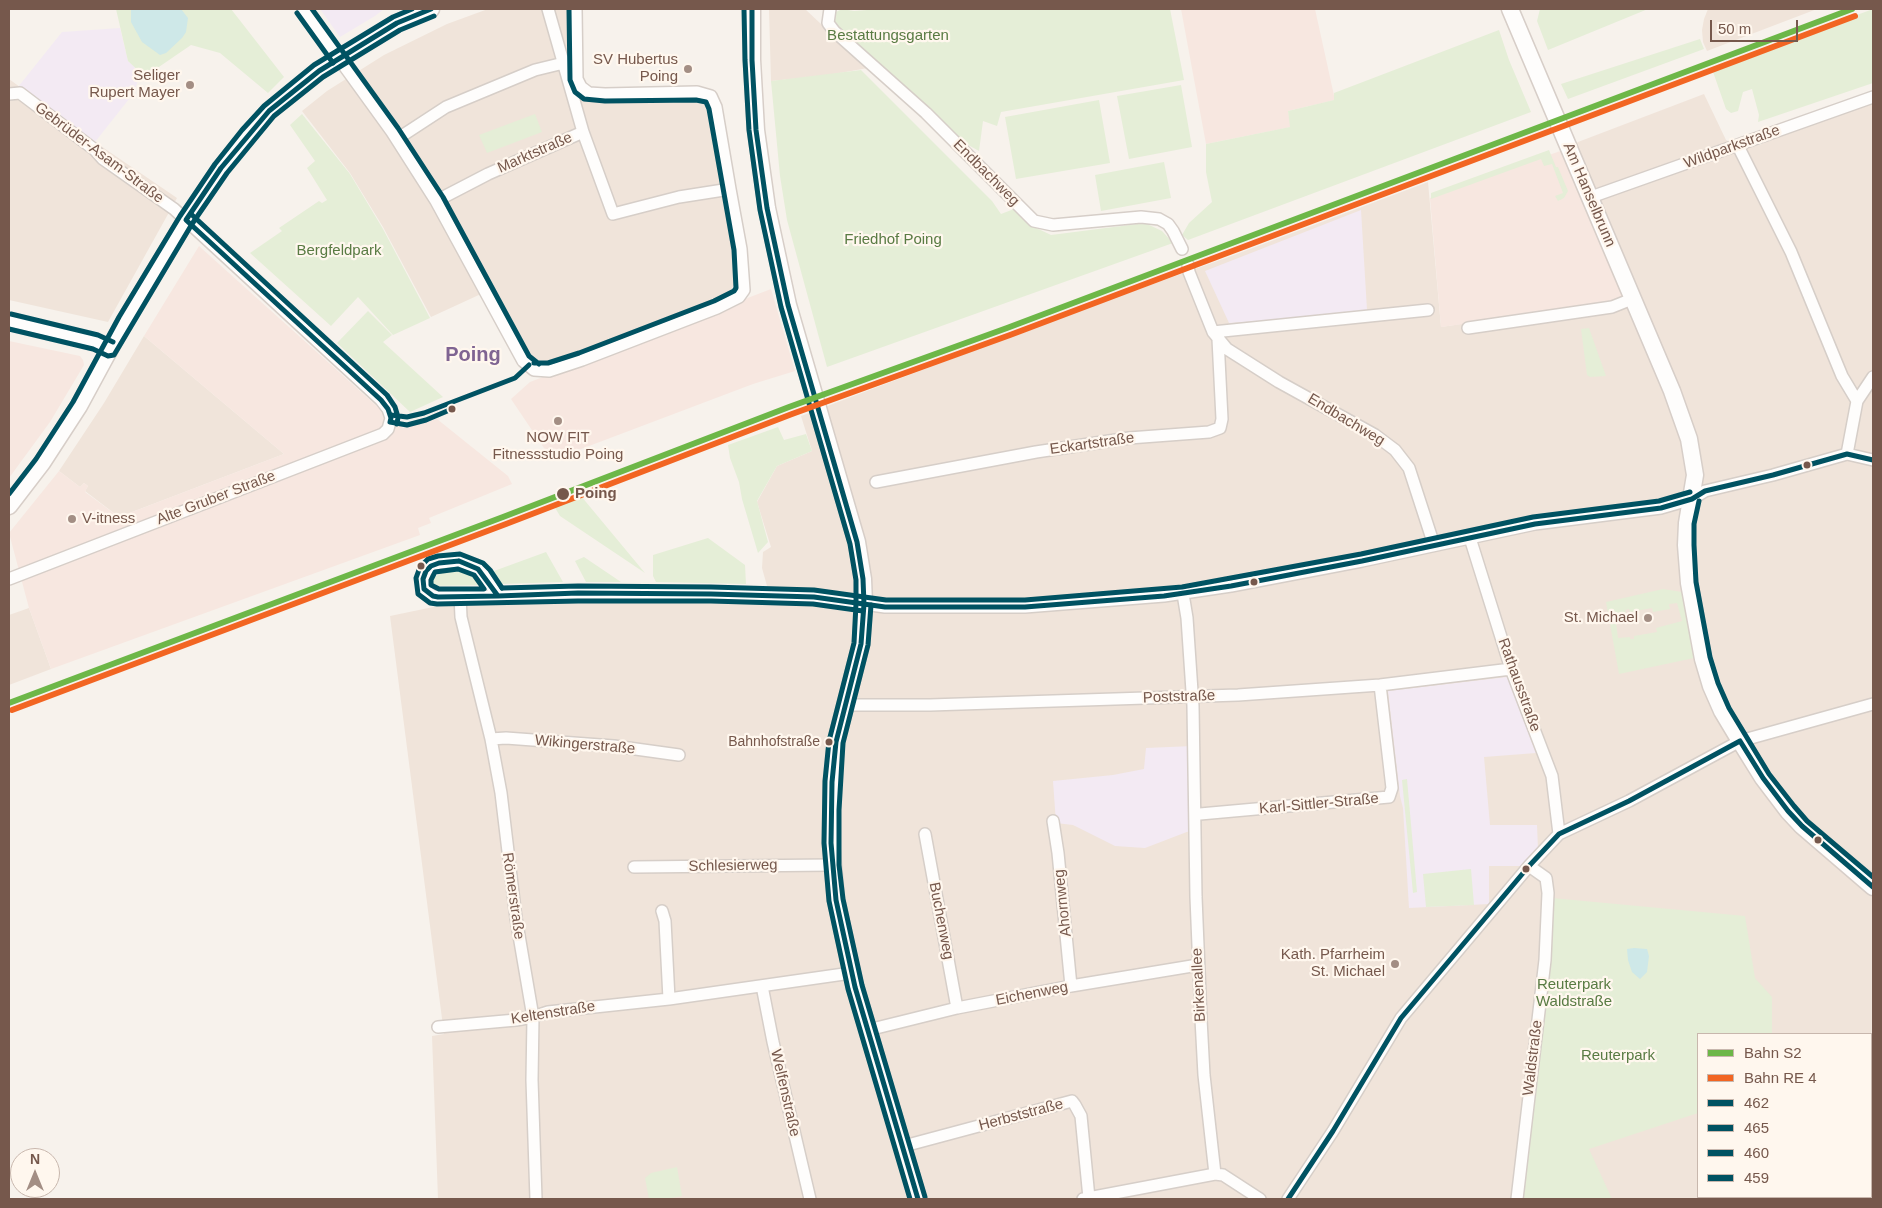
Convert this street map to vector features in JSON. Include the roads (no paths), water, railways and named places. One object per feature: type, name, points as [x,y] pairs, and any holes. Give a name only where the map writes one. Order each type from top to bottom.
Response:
[{"type":"street","points":[[303,9],[397,139],[436,201],[523,361],[534,370],[549,371],[717,308],[739,298],[744,290],[744,279],[716,107],[710,96],[697,92],[589,93],[580,87],[577,79],[576,9]]},
{"type":"street","points":[[9,506],[42,463],[74,413],[186,220],[221,168],[270,111],[319,71],[397,23],[431,9]]},
{"type":"street","points":[[548,9],[583,132]]},
{"type":"street","points":[[752,9],[752,60],[756,130],[766,208],[788,305],[857,542],[864,604],[861,644],[836,742],[832,782],[832,865],[836,900],[851,973],[904,1146],[918,1199]]},
{"type":"street","name":"Endbachweg","points":[[830,9],[828,23],[834,31],[926,113],[1034,221],[1053,225],[1141,217],[1159,219],[1168,224],[1182,249]]},
{"type":"street","name":"Am Hanselbrunn","points":[[1510,9],[1672,391],[1689,439],[1694,475],[1686,544],[1690,583],[1703,659],[1714,694],[1763,778],[1793,816],[1805,829],[1873,888]]},
{"type":"street","points":[[397,139],[446,107],[535,70],[576,60]]},
{"type":"street","name":"Gebrüder-Asam-Straße","points":[[9,94],[20,93],[95,150],[103,159],[186,220],[381,400],[388,409],[391,418],[390,422]]},
{"type":"street","name":"Wildparkstraße","points":[[1591,197],[1873,97]]},
{"type":"street","name":"Marktstraße","points":[[436,201],[488,174],[583,132],[613,214],[679,197],[730,189]]},
{"type":"street","points":[[1738,146],[1791,252],[1842,376],[1857,401]]},
{"type":"street","name":"Endbachweg","points":[[1188,264],[1189,272],[1215,335],[1227,349],[1279,382],[1375,435],[1395,450],[1409,468],[1434,545]]},
{"type":"street","points":[[1468,328],[1612,307],[1632,299]]},
{"type":"street","points":[[1215,335],[1428,310]]},
{"type":"street","points":[[9,322],[96,342],[110,349]]},
{"type":"street","name":"Eckartstraße","points":[[876,482],[1036,452],[1129,438],[1209,432],[1220,428],[1222,418],[1215,335]]},
{"type":"street","points":[[1846,454],[1857,401],[1873,377]]},
{"type":"street","name":"Alte Gruber Straße","points":[[9,579],[382,434],[388,429],[390,422]]},
{"type":"street","points":[[498,596],[484,574],[478,569],[459,561],[439,563],[431,566],[426,571],[423,584],[428,593],[438,596],[498,596],[596,593],[711,594],[814,597],[885,607],[1025,607],[1184,594],[1362,562],[1546,522],[1661,508],[1692,499],[1705,491],[1773,475],[1846,454],[1873,460]]},
{"type":"street","name":"Rathausstraße","points":[[1470,538],[1511,669],[1552,776],[1559,834]]},
{"type":"street","name":"Birkenallee","points":[[1184,594],[1192,697],[1198,965],[1204,1075],[1215,1174]]},
{"type":"street","name":"Römerstraße","points":[[460,596],[462,617],[491,739],[516,918],[533,1017],[532,1080],[536,1199]]},
{"type":"street","name":"Poststraße","points":[[845,705],[930,705],[1192,697],[1380,685],[1511,669]]},
{"type":"street","name":"Karl-Sittler-Straße","points":[[1195,813],[1389,798],[1392,788],[1380,685]]},
{"type":"street","points":[[1288,1199],[1333,1131],[1402,1018],[1529,866],[1559,834],[1629,801],[1740,741],[1873,704]]},
{"type":"street","name":"Wikingerstraße","points":[[491,739],[506,738],[614,746],[679,755]]},
{"type":"street","name":"Ahornweg","points":[[1052,821],[1058,853],[1071,986]]},
{"type":"street","name":"Buchenweg","points":[[925,834],[957,1008]]},
{"type":"street","name":"Schlesierweg","points":[[634,867],[832,865]]},
{"type":"street","name":"Waldstraße","points":[[1517,1199],[1545,960],[1548,893],[1546,878],[1529,866]]},
{"type":"street","points":[[662,911],[665,921],[669,999]]},
{"type":"street","name":"Eichenweg","points":[[868,1030],[957,1008],[1071,986],[1198,965]]},
{"type":"street","name":"Keltenstraße","points":[[438,1027],[533,1017],[548,1012],[669,999],[851,973]]},
{"type":"street","name":"Welfenstraße","points":[[762,986],[773,1042],[810,1199]]},
{"type":"street","name":"Herbststraße","points":[[904,1146],[1072,1102],[1076,1104],[1080,1116],[1086,1199]]},
{"type":"street","points":[[1086,1199],[1215,1174],[1223,1175],[1260,1199]]},
{"type":"water","points":[[131,9],[181,9],[188,18],[186,32],[166,53],[160,55],[142,42],[131,22]]},
{"type":"water","points":[[1627,949],[1647,949],[1649,956],[1647,972],[1640,979],[1632,972],[1628,960]]},
{"type":"rail line","name":"S2","points":[[9,703],[789,407],[1007,328],[1852,9]]},
{"type":"place","name":"SV Hubertus Poing","points":[[688,69]]},
{"type":"place","name":"Seliger Rupert Mayer","points":[[190,85]]},
{"type":"place","name":"NOW FIT Fitnessstudio Poing","points":[[558,421]]},
{"type":"place","name":"Poing","points":[[563,494]]},
{"type":"place","name":"V-itness","points":[[72,519]]},
{"type":"place","name":"St. Michael","points":[[1648,618]]},
{"type":"place","name":"Bahnhofstraße","points":[[829,742]]},
{"type":"place","name":"Kath. Pfarrheim St. Michael","points":[[1395,964]]},
{"type":"district","name":"Poing","points":[[473,355]]},
{"type":"park label","name":"Bestattungsgarten","points":[[888,36]]},
{"type":"park label","name":"Friedhof Poing","points":[[893,240]]},
{"type":"park label","name":"Bergfeldpark","points":[[339,251]]},
{"type":"park label","name":"Reuterpark Waldstraße","points":[[1574,994]]},
{"type":"park label","name":"Reuterpark","points":[[1618,1056]]}]
